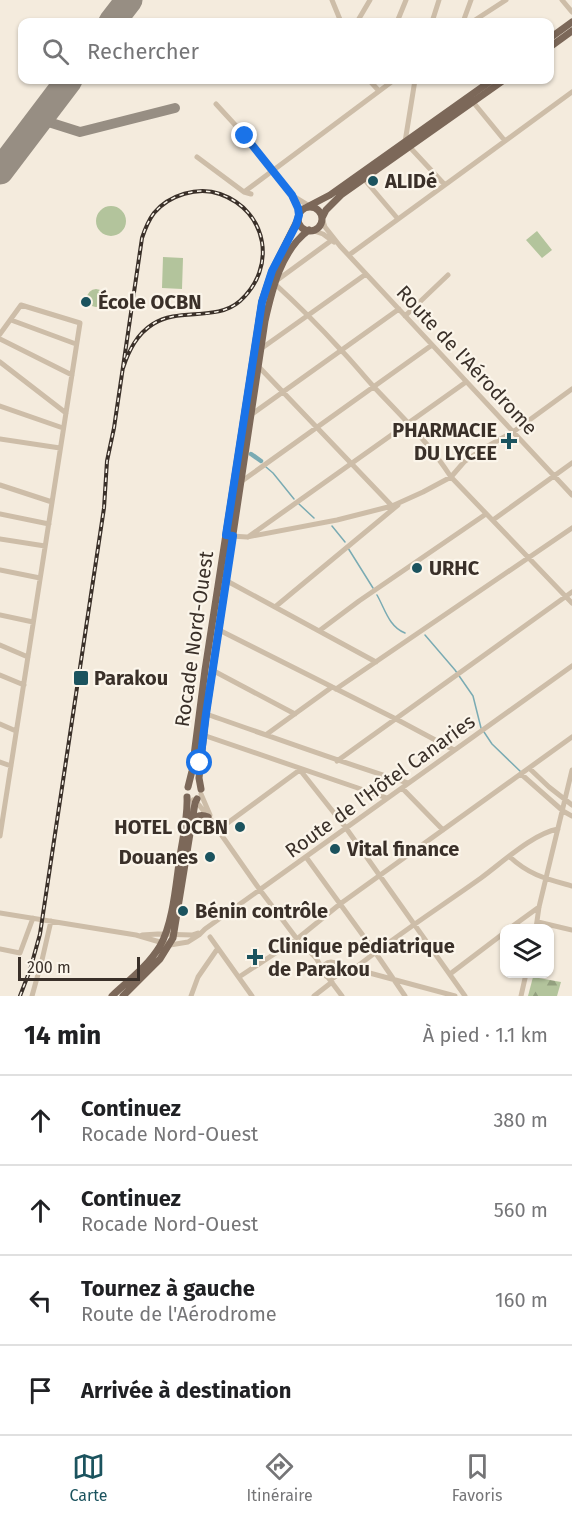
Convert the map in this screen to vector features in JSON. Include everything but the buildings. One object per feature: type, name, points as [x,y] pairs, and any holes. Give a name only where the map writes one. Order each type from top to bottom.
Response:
[{"type":"main road","points":[[554,35],[572,22]]},
{"type":"main road","points":[[554,44],[572,31]]},
{"type":"main road","points":[[487,84],[408,144],[364,179],[332,203],[318,227],[310,230],[302,227],[298,217],[301,211],[330,195],[408,144],[473,102],[498,84]]},
{"type":"main road","points":[[310,207],[319,211],[322,218]]},
{"type":"main road","name":"Rocade Nord-Ouest","points":[[123,996],[160,959],[174,935],[227,581],[230,535],[262,302],[272,271],[298,217]]},
{"type":"main road","name":"Rocade Nord-Ouest","points":[[196,797],[186,790],[192,771],[205,670],[242,481],[268,310],[283,263],[298,239],[310,230]]},
{"type":"main road","points":[[188,787],[192,784],[196,785],[196,797]]},
{"type":"main road","name":"Rocade Nord-Ouest","points":[[112,996],[146,964],[161,943],[161,934],[168,923],[184,831],[196,797]]},
{"type":"main road","points":[[192,824],[197,817],[202,815],[209,818]]},
{"type":"street","points":[[332,0],[339,18]]},
{"type":"street","points":[[359,18],[370,0]]},
{"type":"street","points":[[399,18],[406,0]]},
{"type":"street","points":[[433,18],[439,0]]},
{"type":"street","points":[[464,18],[471,0]]},
{"type":"street","points":[[478,18],[506,0]]},
{"type":"street","points":[[562,0],[572,12]]},
{"type":"street","points":[[374,84],[379,91]]},
{"type":"street","points":[[244,192],[389,84]]},
{"type":"street","points":[[415,84],[408,144],[445,185]]},
{"type":"street","points":[[348,255],[572,92]]},
{"type":"street","points":[[473,102],[505,141]]},
{"type":"street","points":[[216,104],[292,195],[298,208],[298,217]]},
{"type":"street","points":[[198,158],[244,192],[251,194]]},
{"type":"street","points":[[364,179],[398,219]]},
{"type":"street","points":[[292,195],[310,207]]},
{"type":"street","name":"Route de l'Aérodrome","points":[[322,218],[325,227],[348,255],[572,495]]},
{"type":"street","name":"Route de l'Aérodrome","points":[[310,230],[323,234],[340,246]]},
{"type":"street","points":[[332,240],[276,283],[408,422],[437,455],[451,477],[572,603]]},
{"type":"street","points":[[262,348],[366,274]]},
{"type":"street","points":[[405,316],[448,275]]},
{"type":"street","points":[[0,334],[21,305],[80,323],[0,835]]},
{"type":"street","points":[[252,414],[399,309]]},
{"type":"street","points":[[10,320],[76,344]]},
{"type":"street","points":[[0,339],[72,375]]},
{"type":"street","points":[[242,481],[432,345]]},
{"type":"street","points":[[0,362],[66,413]]},
{"type":"street","points":[[259,367],[392,506]]},
{"type":"street","points":[[247,537],[466,382]]},
{"type":"street","points":[[230,535],[247,537],[329,522],[402,502],[451,477],[464,462],[513,432],[572,389]]},
{"type":"street","points":[[0,406],[63,428]]},
{"type":"street","points":[[0,439],[60,448]]},
{"type":"street","points":[[493,520],[572,463]]},
{"type":"street","points":[[0,484],[52,502]]},
{"type":"street","points":[[275,607],[402,502]]},
{"type":"street","points":[[0,514],[49,524]]},
{"type":"street","points":[[319,631],[486,514]]},
{"type":"street","points":[[267,734],[572,528]]},
{"type":"street","points":[[0,539],[45,546]]},
{"type":"street","points":[[0,570],[40,578]]},
{"type":"street","points":[[227,581],[376,662]]},
{"type":"street","points":[[338,761],[572,592]]},
{"type":"street","points":[[0,615],[33,622]]},
{"type":"street","points":[[219,630],[396,718],[454,750]]},
{"type":"street","points":[[0,645],[28,657]]},
{"type":"street","name":"Route de l'Hôtel Canaries","points":[[170,945],[188,942],[199,935],[572,666]]},
{"type":"street","points":[[212,670],[295,714]]},
{"type":"street","points":[[0,675],[24,685]]},
{"type":"street","points":[[206,714],[338,761],[408,783]]},
{"type":"street","points":[[0,724],[16,731]]},
{"type":"street","points":[[203,735],[387,798]]},
{"type":"street","points":[[239,977],[297,939],[379,875],[572,737]]},
{"type":"street","points":[[0,762],[11,766]]},
{"type":"street","points":[[529,768],[549,788],[572,805]]},
{"type":"street","points":[[301,769],[346,828],[465,996]]},
{"type":"street","points":[[218,830],[301,769]]},
{"type":"street","points":[[537,924],[539,907],[572,770]]},
{"type":"street","points":[[521,774],[563,811],[572,816]]},
{"type":"street","points":[[402,788],[443,830]]},
{"type":"street","points":[[196,797],[260,890],[297,939],[316,958],[342,996]]},
{"type":"street","points":[[196,797],[209,818]]},
{"type":"street","points":[[327,976],[334,977],[353,968],[537,836],[558,829]]},
{"type":"street","points":[[306,857],[405,996]]},
{"type":"street","points":[[510,857],[536,876],[572,886]]},
{"type":"street","points":[[516,924],[539,907]]},
{"type":"street","points":[[0,913],[136,935],[170,945]]},
{"type":"street","points":[[0,949],[20,953],[33,918]]},
{"type":"street","points":[[32,996],[51,921]]},
{"type":"street","points":[[538,921],[572,930]]},
{"type":"street","name":"Route de l'Hôtel Canaries","points":[[136,935],[192,935],[205,929]]},
{"type":"street","points":[[450,974],[500,936]]},
{"type":"street","points":[[210,937],[252,996]]},
{"type":"street","points":[[191,996],[198,977],[218,948]]},
{"type":"street","points":[[316,958],[455,996]]},
{"type":"street","points":[[323,970],[324,967],[333,963]]},
{"type":"street","points":[[314,996],[334,984],[338,967],[333,963]]},
{"type":"street","points":[[521,996],[525,978]]},
{"type":"green space","points":[[111,206],[122,210],[126,221],[122,232],[111,236],[100,232],[96,221],[100,210]]},
{"type":"green space","points":[[537,231],[552,250],[542,258],[526,240]]},
{"type":"green space","points":[[163,257],[183,258],[182,289],[162,288]]},
{"type":"green space","points":[[92,289],[100,289],[105,294],[103,305],[92,307],[87,302],[87,294]]},
{"type":"green space","points":[[533,978],[561,982],[557,996],[528,996]]},
{"type":"waterway","points":[[251,454],[261,461]]},
{"type":"waterway","points":[[266,467],[294,499]]},
{"type":"waterway","points":[[299,504],[314,518]]},
{"type":"waterway","points":[[332,526],[345,542]]},
{"type":"waterway","points":[[348,548],[373,588]]},
{"type":"waterway","points":[[377,595],[391,622],[405,633]]},
{"type":"waterway","points":[[425,635],[455,670],[473,696],[481,728]]},
{"type":"waterway","points":[[484,732],[492,744],[521,772]]},
{"type":"taxiway","points":[[39,119],[80,132],[175,108]]},
{"type":"runway","points":[[115,18],[129,0]]},
{"type":"runway","points":[[0,171],[66,84]]},
{"type":"railway","points":[[20,996],[40,934],[104,508],[107,461],[142,238],[154,213],[176,197],[203,191],[220,194],[236,202],[249,213],[262,242],[263,257],[252,288],[240,301],[220,311],[174,316],[153,324],[134,343],[123,368]]},
{"type":"place","name":"ALIDé","points":[[373,181]]},
{"type":"place","name":"École OCBN","points":[[86,302]]},
{"type":"place","name":"PHARMACIE DU LYCEE","points":[[509,441]]},
{"type":"place","name":"URHC","points":[[417,568]]},
{"type":"place","name":"Parakou","points":[[81,678]]},
{"type":"place","name":"HOTEL OCBN","points":[[240,827]]},
{"type":"place","name":"Vital finance","points":[[335,849]]},
{"type":"place","name":"Douanes","points":[[210,857]]},
{"type":"place","name":"Bénin contrôle","points":[[183,911]]},
{"type":"place","name":"Clinique pédiatrique de Parakou","points":[[255,957]]},
{"type":"route","points":[[200,763],[233,536],[226,535],[262,302],[272,271],[299,215],[292,195],[245,136]]}]
